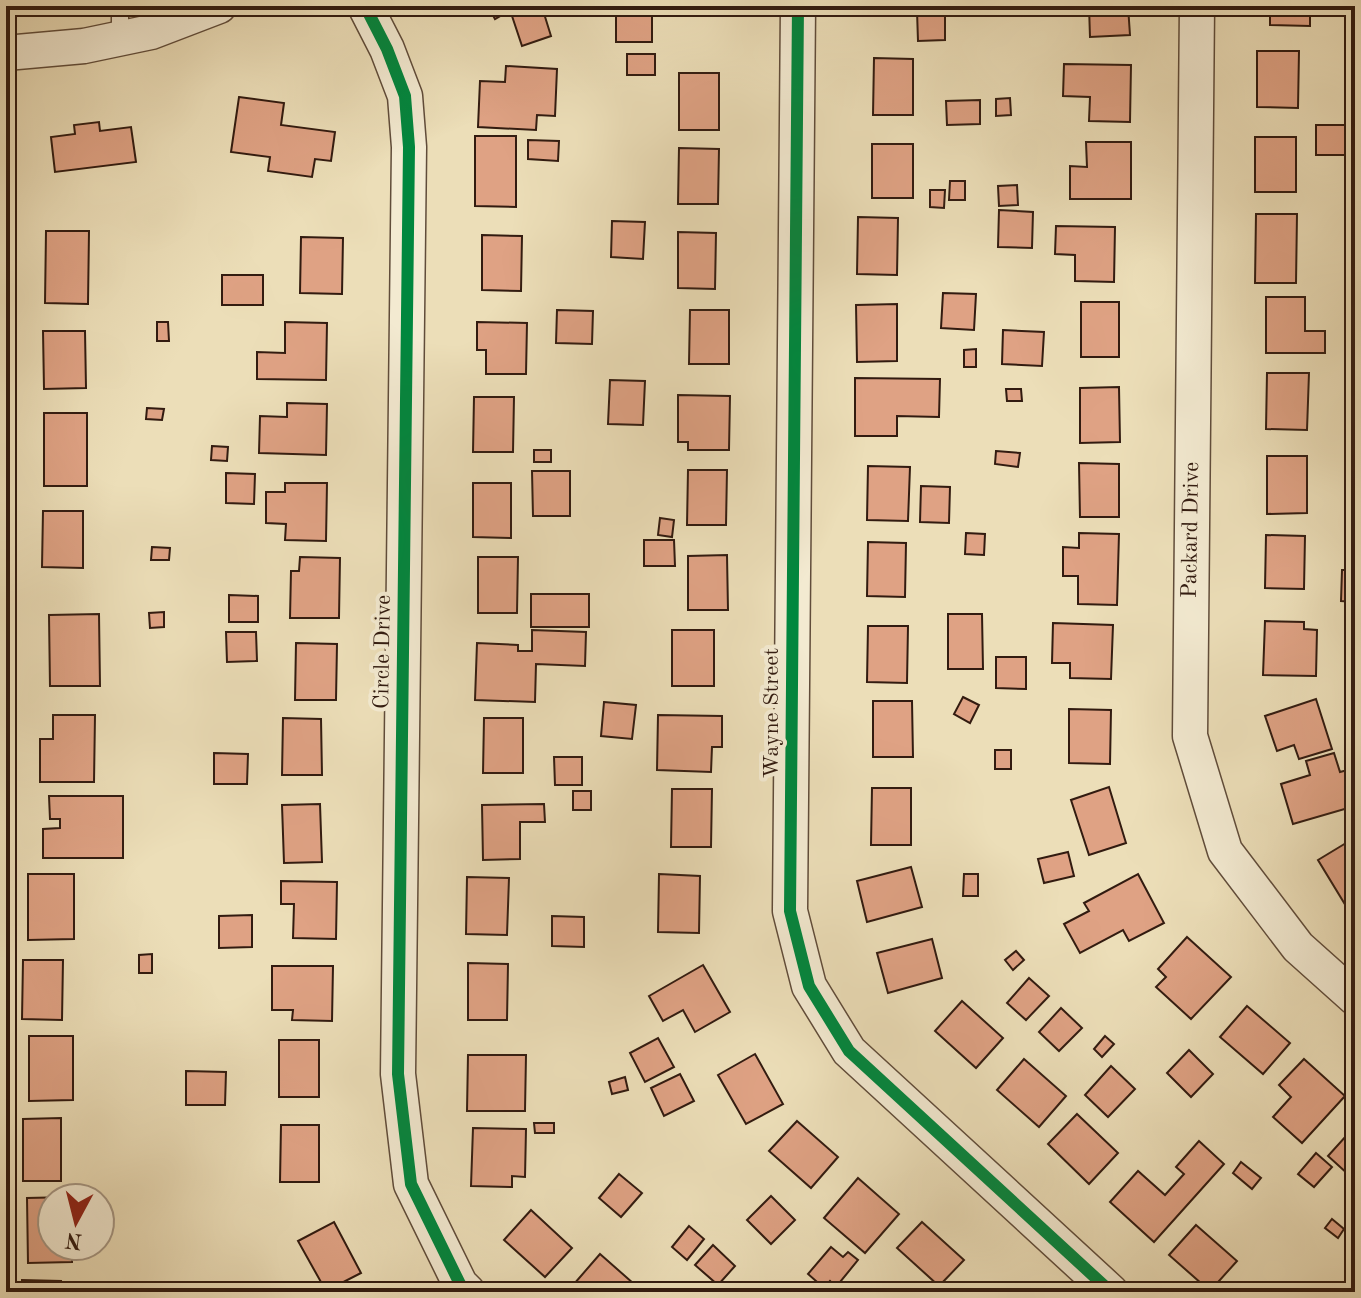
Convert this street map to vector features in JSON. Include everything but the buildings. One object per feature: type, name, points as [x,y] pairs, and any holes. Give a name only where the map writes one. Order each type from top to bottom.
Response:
[{"type":"street","points":[[6,53],[84,46],[120,22],[151,32],[219,6]]},
{"type":"street","name":"Circle Drive","points":[[365,6],[387,49],[405,96],[409,147],[398,1074],[411,1184],[460,1284],[468,1292]]},
{"type":"street","name":"Wayne Street","points":[[798,6],[790,911],[809,986],[849,1051],[1111,1292]]},
{"type":"street","name":"Packard Drive","points":[[1197,6],[1190,736],[1225,851],[1298,947],[1355,998]]},
{"type":"cycle path","points":[[365,6],[387,49],[405,96],[409,147],[398,1074],[411,1184],[460,1284],[468,1292]]},
{"type":"cycle path","points":[[798,6],[790,911],[809,986],[849,1051],[1111,1292]]}]
